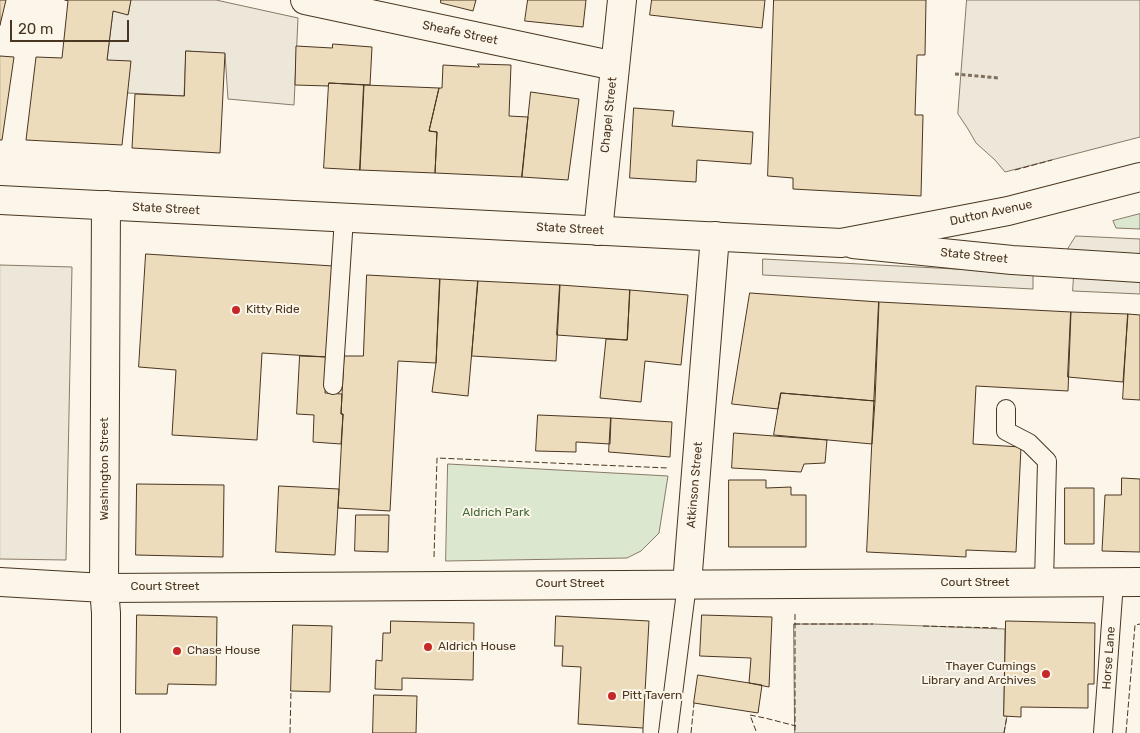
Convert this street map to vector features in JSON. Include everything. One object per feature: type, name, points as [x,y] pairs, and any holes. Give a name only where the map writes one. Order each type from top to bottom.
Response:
[{"type":"street","name":"Sheafe Street","points":[[305,0],[615,66]]},
{"type":"street","name":"Chapel Street","points":[[598,231],[622,0]]},
{"type":"street","name":"Dutton Avenue","points":[[841,243],[1008,211],[1140,177]]},
{"type":"street","name":"State Street","points":[[0,200],[841,243],[1012,260],[1140,268]]},
{"type":"street","name":"Washington Street","points":[[106,205],[104,588],[106,613],[106,733]]},
{"type":"street","name":"Atkinson Street","points":[[687,584],[715,236]]},
{"type":"street","name":"Court Street","points":[[0,582],[104,588],[1127,582]]},
{"type":"lane","points":[[333,384],[344,218]]},
{"type":"lane","points":[[1006,409],[1006,431],[1029,443],[1048,461],[1044,582]]},
{"type":"lane","name":"Horse Lane","points":[[1103,733],[1127,582]]},
{"type":"lane","name":"Atkinson Street","points":[[668,733],[687,584]]},
{"type":"path","points":[[955,74],[998,78]]},
{"type":"green space","points":[[1140,214],[1140,229],[1116,228],[1113,221]]},
{"type":"green space","name":"Aldrich Park","points":[[448,464],[668,476],[659,533],[641,551],[627,558],[446,561]]},
{"type":"shaded area","points":[[131,0],[216,0],[298,18],[294,105],[228,99],[225,54],[186,51],[184,96],[128,93],[107,60],[113,11],[128,14]]},
{"type":"shaded area","points":[[967,0],[1140,0],[1140,137],[1005,172],[976,143],[958,114]]},
{"type":"shaded area","points":[[1076,236],[1140,239],[1140,256],[1066,252]]},
{"type":"shaded area","points":[[763,259],[1033,273],[1033,289],[763,275]]},
{"type":"shaded area","points":[[0,265],[72,267],[66,560],[0,559]]},
{"type":"shaded area","points":[[1074,275],[1140,278],[1140,294],[1073,291]]},
{"type":"shaded area","points":[[794,624],[873,624],[1005,629],[1004,716],[1007,716],[1004,733],[795,733]]},
{"type":"building","points":[[0,0],[6,0],[0,25]]},
{"type":"building","points":[[65,0],[131,0],[128,15],[113,11],[107,60],[131,61],[122,145],[26,140],[36,57],[62,58],[68,1]]},
{"type":"building","points":[[441,0],[476,0],[473,11],[441,3]]},
{"type":"building","points":[[528,0],[586,0],[583,27],[525,21]]},
{"type":"building","points":[[652,0],[765,0],[762,28],[650,15]]},
{"type":"building","points":[[774,0],[926,0],[925,55],[917,55],[915,115],[923,115],[921,196],[793,189],[793,178],[768,176]]},
{"type":"building","points":[[333,44],[372,47],[370,85],[329,83],[328,86],[295,85],[296,46],[332,48]]},
{"type":"building","points":[[186,51],[225,53],[220,153],[132,148],[135,94],[184,96]]},
{"type":"building","points":[[0,56],[14,57],[2,140],[0,140]]},
{"type":"building","points":[[478,64],[511,65],[509,116],[528,117],[522,177],[435,173],[437,132],[429,131],[439,88],[442,88],[443,65],[479,67]]},
{"type":"building","points":[[329,83],[364,85],[360,170],[324,168]]},
{"type":"building","points":[[364,85],[439,88],[429,131],[437,132],[435,173],[360,170]]},
{"type":"building","points":[[531,92],[579,99],[568,180],[522,177]]},
{"type":"building","points":[[634,108],[674,111],[672,126],[753,132],[751,164],[697,160],[696,182],[630,178]]},
{"type":"building","name":"Kitty Ride","points":[[146,254],[333,266],[327,357],[262,353],[257,440],[172,435],[176,370],[139,367]]},
{"type":"building","points":[[367,275],[440,279],[436,363],[398,361],[390,511],[338,508],[344,356],[363,356]]},
{"type":"building","points":[[440,279],[478,281],[468,396],[432,392],[436,363]]},
{"type":"building","points":[[478,281],[560,285],[556,361],[472,356]]},
{"type":"building","points":[[560,285],[630,290],[627,340],[557,335]]},
{"type":"building","points":[[630,290],[688,295],[681,365],[645,361],[641,402],[600,398],[606,339],[627,340]]},
{"type":"building","points":[[750,293],[879,302],[875,401],[781,393],[778,409],[732,404]]},
{"type":"building","points":[[879,302],[1071,312],[1068,391],[976,386],[973,444],[1021,447],[1016,552],[966,550],[966,557],[867,552]]},
{"type":"building","points":[[1071,312],[1128,314],[1123,382],[1068,377]]},
{"type":"building","points":[[1128,314],[1140,315],[1140,400],[1123,399]]},
{"type":"building","points":[[300,356],[327,357],[325,393],[342,394],[341,444],[313,442],[314,415],[297,414]]},
{"type":"building","points":[[781,393],[875,401],[872,444],[774,435]]},
{"type":"building","points":[[538,415],[611,418],[610,444],[576,442],[576,452],[536,451]]},
{"type":"building","points":[[611,418],[672,422],[670,457],[609,452]]},
{"type":"building","points":[[734,433],[827,440],[825,463],[804,464],[801,472],[732,468]]},
{"type":"building","points":[[1122,478],[1140,479],[1140,552],[1102,551],[1105,495],[1121,495]]},
{"type":"building","points":[[729,480],[766,480],[766,488],[791,487],[791,495],[806,495],[806,547],[729,547]]},
{"type":"building","points":[[137,484],[224,485],[223,557],[136,555]]},
{"type":"building","points":[[279,486],[339,489],[335,555],[276,552]]},
{"type":"building","points":[[1065,488],[1094,488],[1094,544],[1065,544]]},
{"type":"building","points":[[356,515],[389,515],[388,552],[355,551]]},
{"type":"building","name":"Chase House","points":[[137,615],[217,617],[216,685],[168,684],[167,694],[136,694]]},
{"type":"building","points":[[702,615],[772,617],[769,687],[749,683],[751,658],[700,656]]},
{"type":"building","name":"Pitt Tavern","points":[[556,616],[649,621],[643,728],[578,724],[581,667],[562,666],[563,646],[555,646]]},
{"type":"building","name":"Aldrich House","points":[[391,621],[474,623],[473,680],[402,678],[402,690],[375,689],[376,660],[382,661],[383,633],[390,633]]},
{"type":"building","points":[[1006,621],[1095,623],[1094,684],[1088,684],[1088,708],[1021,707],[1021,717],[1004,716]]},
{"type":"building","points":[[293,625],[332,626],[330,692],[291,691]]},
{"type":"building","points":[[698,675],[762,685],[758,713],[694,703]]},
{"type":"building","points":[[374,695],[417,696],[416,733],[373,733]]},
{"type":"fence","points":[[1015,170],[1052,160]]},
{"type":"fence","points":[[434,557],[437,458],[668,468]]},
{"type":"fence","points":[[795,614],[795,733]]},
{"type":"fence","points":[[794,624],[873,624]]},
{"type":"fence","points":[[1126,733],[1135,625],[1140,624]]},
{"type":"fence","points":[[923,626],[998,628]]},
{"type":"fence","points":[[290,733],[291,691]]},
{"type":"fence","points":[[691,733],[694,703]]},
{"type":"fence","points":[[756,731],[750,715],[796,726]]},
{"type":"fence","points":[[1004,733],[1007,716]]},
{"type":"fence","points":[[643,728],[643,733]]},
{"type":"place","name":"Kitty Ride","points":[[236,310]]},
{"type":"place","name":"Aldrich House","points":[[428,647]]},
{"type":"place","name":"Chase House","points":[[177,651]]},
{"type":"place","name":"Thayer Cumings Library and Archives","points":[[1046,674]]},
{"type":"place","name":"Pitt Tavern","points":[[612,696]]}]
